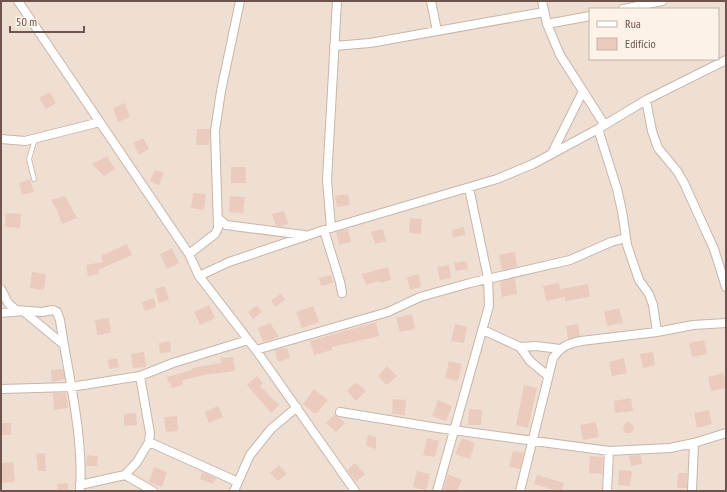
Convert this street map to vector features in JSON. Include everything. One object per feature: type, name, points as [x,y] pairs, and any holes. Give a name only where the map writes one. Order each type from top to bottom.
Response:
[{"type":"street","points":[[18,1],[189,254],[199,276],[256,350],[355,491]]},
{"type":"street","points":[[189,254],[215,234],[218,228],[215,131],[221,91],[240,1]]},
{"type":"street","points":[[337,1],[327,180],[328,229],[342,293]]},
{"type":"street","points":[[431,1],[437,31]]},
{"type":"street","points":[[542,1],[547,24],[560,55],[583,90],[601,126],[617,189],[630,255],[639,280],[649,294],[653,305],[657,332]]},
{"type":"street","points":[[628,8],[662,1]]},
{"type":"street","points":[[334,46],[370,43],[544,12]]},
{"type":"street","points":[[547,24],[589,16]]},
{"type":"street","points":[[199,276],[229,262],[328,229],[497,180],[532,164],[646,100],[726,60]]},
{"type":"street","points":[[552,153],[583,90]]},
{"type":"street","points":[[646,100],[652,131],[658,148],[677,171],[684,183],[714,249],[726,287]]},
{"type":"street","points":[[1,139],[25,141],[100,122]]},
{"type":"street","points":[[437,491],[489,306],[488,278],[469,188]]},
{"type":"street","points":[[218,218],[226,225],[308,236]]},
{"type":"street","points":[[256,350],[388,312],[420,297],[488,278],[570,260],[611,242],[626,238]]},
{"type":"street","points":[[1,289],[8,303],[16,310],[42,312],[52,310],[57,312],[60,320],[76,422],[81,470],[80,488],[125,475],[136,462],[149,442],[150,433],[140,376]]},
{"type":"street","points":[[1,313],[23,311],[63,344]]},
{"type":"street","points":[[520,491],[553,358],[560,349],[569,343],[581,341],[726,323]]},
{"type":"street","points":[[483,330],[520,347],[536,346],[560,349]]},
{"type":"street","points":[[1,389],[71,386],[140,376],[173,363],[248,340]]},
{"type":"street","points":[[520,347],[530,361],[548,376]]},
{"type":"street","points":[[234,491],[250,455],[271,429],[297,407]]},
{"type":"street","points":[[340,412],[454,431],[609,451],[670,448],[694,443],[726,433]]},
{"type":"street","points":[[149,442],[238,482]]},
{"type":"street","points":[[692,491],[694,443]]},
{"type":"street","points":[[607,491],[609,451]]},
{"type":"street","points":[[125,475],[153,491]]},
{"type":"lane","points":[[34,179],[29,159],[35,139]]},
{"type":"shaded area","points":[[1,1],[726,1],[726,491],[1,491]]},
{"type":"building","points":[[50,92],[56,103],[46,109],[39,98]]},
{"type":"building","points":[[125,103],[130,117],[118,122],[113,108]]},
{"type":"building","points":[[197,129],[210,129],[209,145],[196,145]]},
{"type":"building","points":[[143,138],[149,149],[139,155],[133,143]]},
{"type":"building","points":[[107,156],[115,169],[104,176],[92,164]]},
{"type":"building","points":[[231,167],[246,167],[246,183],[231,183]]},
{"type":"building","points":[[155,170],[164,173],[159,185],[150,181]]},
{"type":"building","points":[[30,179],[34,192],[22,195],[19,183]]},
{"type":"building","points":[[193,193],[206,194],[204,210],[191,208]]},
{"type":"building","points":[[348,194],[350,205],[337,207],[335,196]]},
{"type":"building","points":[[65,196],[77,218],[62,224],[57,210],[51,200]]},
{"type":"building","points":[[230,196],[245,197],[243,213],[229,212]]},
{"type":"building","points":[[284,211],[288,224],[276,226],[272,214]]},
{"type":"building","points":[[6,213],[21,214],[20,228],[5,227]]},
{"type":"building","points":[[410,218],[422,219],[421,234],[409,233]]},
{"type":"building","points":[[464,227],[465,235],[453,237],[452,230]]},
{"type":"building","points":[[348,229],[351,242],[339,245],[336,232]]},
{"type":"building","points":[[383,229],[386,241],[375,244],[371,232]]},
{"type":"building","points":[[127,244],[132,255],[98,270],[99,274],[88,276],[86,265],[103,262],[101,256]]},
{"type":"building","points":[[172,248],[179,263],[167,269],[160,254]]},
{"type":"building","points":[[515,252],[517,267],[502,270],[499,255]]},
{"type":"building","points":[[466,261],[468,269],[456,271],[454,263]]},
{"type":"building","points":[[449,265],[451,278],[440,280],[437,267]]},
{"type":"building","points":[[388,267],[391,280],[380,283],[379,281],[366,285],[362,274]]},
{"type":"building","points":[[32,272],[46,274],[44,290],[30,288]]},
{"type":"building","points":[[419,274],[421,287],[410,290],[407,277]]},
{"type":"building","points":[[331,275],[333,283],[321,286],[319,278]]},
{"type":"building","points":[[515,278],[517,294],[502,297],[500,282]]},
{"type":"building","points":[[559,283],[560,289],[588,284],[590,297],[565,301],[565,297],[546,301],[543,286]]},
{"type":"building","points":[[165,286],[169,300],[159,303],[155,289]]},
{"type":"building","points":[[281,294],[285,300],[275,307],[271,300]]},
{"type":"building","points":[[154,298],[156,307],[145,311],[142,302]]},
{"type":"building","points":[[209,305],[215,318],[200,325],[194,312]]},
{"type":"building","points":[[257,305],[262,312],[253,319],[248,312]]},
{"type":"building","points":[[313,306],[319,322],[302,328],[296,312]]},
{"type":"building","points":[[619,308],[623,323],[607,326],[604,312]]},
{"type":"building","points":[[412,314],[415,329],[400,332],[396,318]]},
{"type":"building","points":[[109,318],[111,333],[97,335],[95,320]]},
{"type":"building","points":[[376,322],[379,336],[332,347],[332,350],[314,355],[310,341]]},
{"type":"building","points":[[270,323],[279,337],[263,342],[258,328]]},
{"type":"building","points":[[455,324],[467,327],[464,343],[451,341]]},
{"type":"building","points":[[578,324],[580,336],[568,339],[566,326]]},
{"type":"building","points":[[704,340],[707,354],[692,357],[689,343]]},
{"type":"building","points":[[170,341],[171,352],[160,353],[159,343]]},
{"type":"building","points":[[287,348],[290,358],[278,362],[275,350]]},
{"type":"building","points":[[144,352],[146,367],[133,368],[131,354]]},
{"type":"building","points":[[653,352],[655,365],[643,368],[640,354]]},
{"type":"building","points":[[233,357],[235,371],[209,374],[182,380],[183,385],[172,388],[170,382],[168,383],[167,377],[192,370],[192,368],[221,363],[220,358]]},
{"type":"building","points":[[117,358],[119,367],[109,369],[108,360]]},
{"type":"building","points":[[624,358],[627,373],[612,376],[609,362]]},
{"type":"building","points":[[449,361],[462,364],[458,381],[445,378]]},
{"type":"building","points":[[387,366],[397,376],[387,385],[378,376]]},
{"type":"building","points":[[63,369],[65,379],[52,382],[51,370]]},
{"type":"building","points":[[724,373],[726,388],[711,391],[708,377]]},
{"type":"building","points":[[257,376],[263,383],[260,386],[279,405],[271,413],[247,385]]},
{"type":"building","points":[[356,382],[366,391],[356,401],[347,391]]},
{"type":"building","points":[[524,385],[537,388],[528,428],[516,425]]},
{"type":"building","points":[[314,389],[328,400],[317,413],[314,413],[303,404]]},
{"type":"building","points":[[53,393],[66,393],[68,408],[54,410]]},
{"type":"building","points":[[631,398],[633,411],[615,413],[614,401]]},
{"type":"building","points":[[393,399],[406,400],[405,415],[392,414]]},
{"type":"building","points":[[438,400],[452,406],[446,421],[432,416]]},
{"type":"building","points":[[218,406],[223,417],[209,423],[205,412]]},
{"type":"building","points":[[469,409],[482,410],[481,425],[468,425]]},
{"type":"building","points":[[709,410],[712,424],[697,428],[694,413]]},
{"type":"building","points":[[136,413],[137,425],[124,426],[124,414]]},
{"type":"building","points":[[335,414],[345,423],[336,432],[326,423]]},
{"type":"building","points":[[177,416],[178,431],[166,432],[164,417]]},
{"type":"building","points":[[627,421],[634,426],[633,431],[630,433],[625,433],[623,430]]},
{"type":"building","points":[[596,422],[599,437],[583,440],[580,425]]},
{"type":"building","points":[[1,423],[11,423],[11,435],[1,435]]},
{"type":"building","points":[[368,435],[376,437],[376,449],[366,446]]},
{"type":"building","points":[[427,438],[439,441],[435,457],[423,455]]},
{"type":"building","points":[[462,438],[475,443],[470,459],[455,454]]},
{"type":"building","points":[[513,451],[524,453],[520,469],[509,467]]},
{"type":"building","points":[[45,453],[46,471],[38,471],[36,454]]},
{"type":"building","points":[[87,455],[98,456],[97,466],[86,466]]},
{"type":"building","points":[[641,455],[642,464],[631,466],[629,456]]},
{"type":"building","points":[[590,456],[603,457],[602,474],[589,473]]},
{"type":"building","points":[[13,462],[15,482],[1,483],[1,463]]},
{"type":"building","points":[[355,463],[365,474],[356,482],[347,470]]},
{"type":"building","points":[[279,465],[287,474],[278,481],[270,473]]},
{"type":"building","points":[[154,467],[167,472],[162,487],[149,482]]},
{"type":"building","points":[[619,470],[632,471],[630,486],[618,485]]},
{"type":"building","points":[[417,471],[430,474],[426,490],[413,487]]},
{"type":"building","points":[[202,472],[216,478],[213,484],[200,479]]},
{"type":"building","points":[[678,473],[687,473],[687,488],[677,488]]},
{"type":"building","points":[[448,474],[462,480],[457,491],[443,491]]},
{"type":"building","points":[[537,475],[564,483],[562,491],[534,484]]},
{"type":"building","points":[[68,483],[68,491],[58,491],[57,484]]}]
